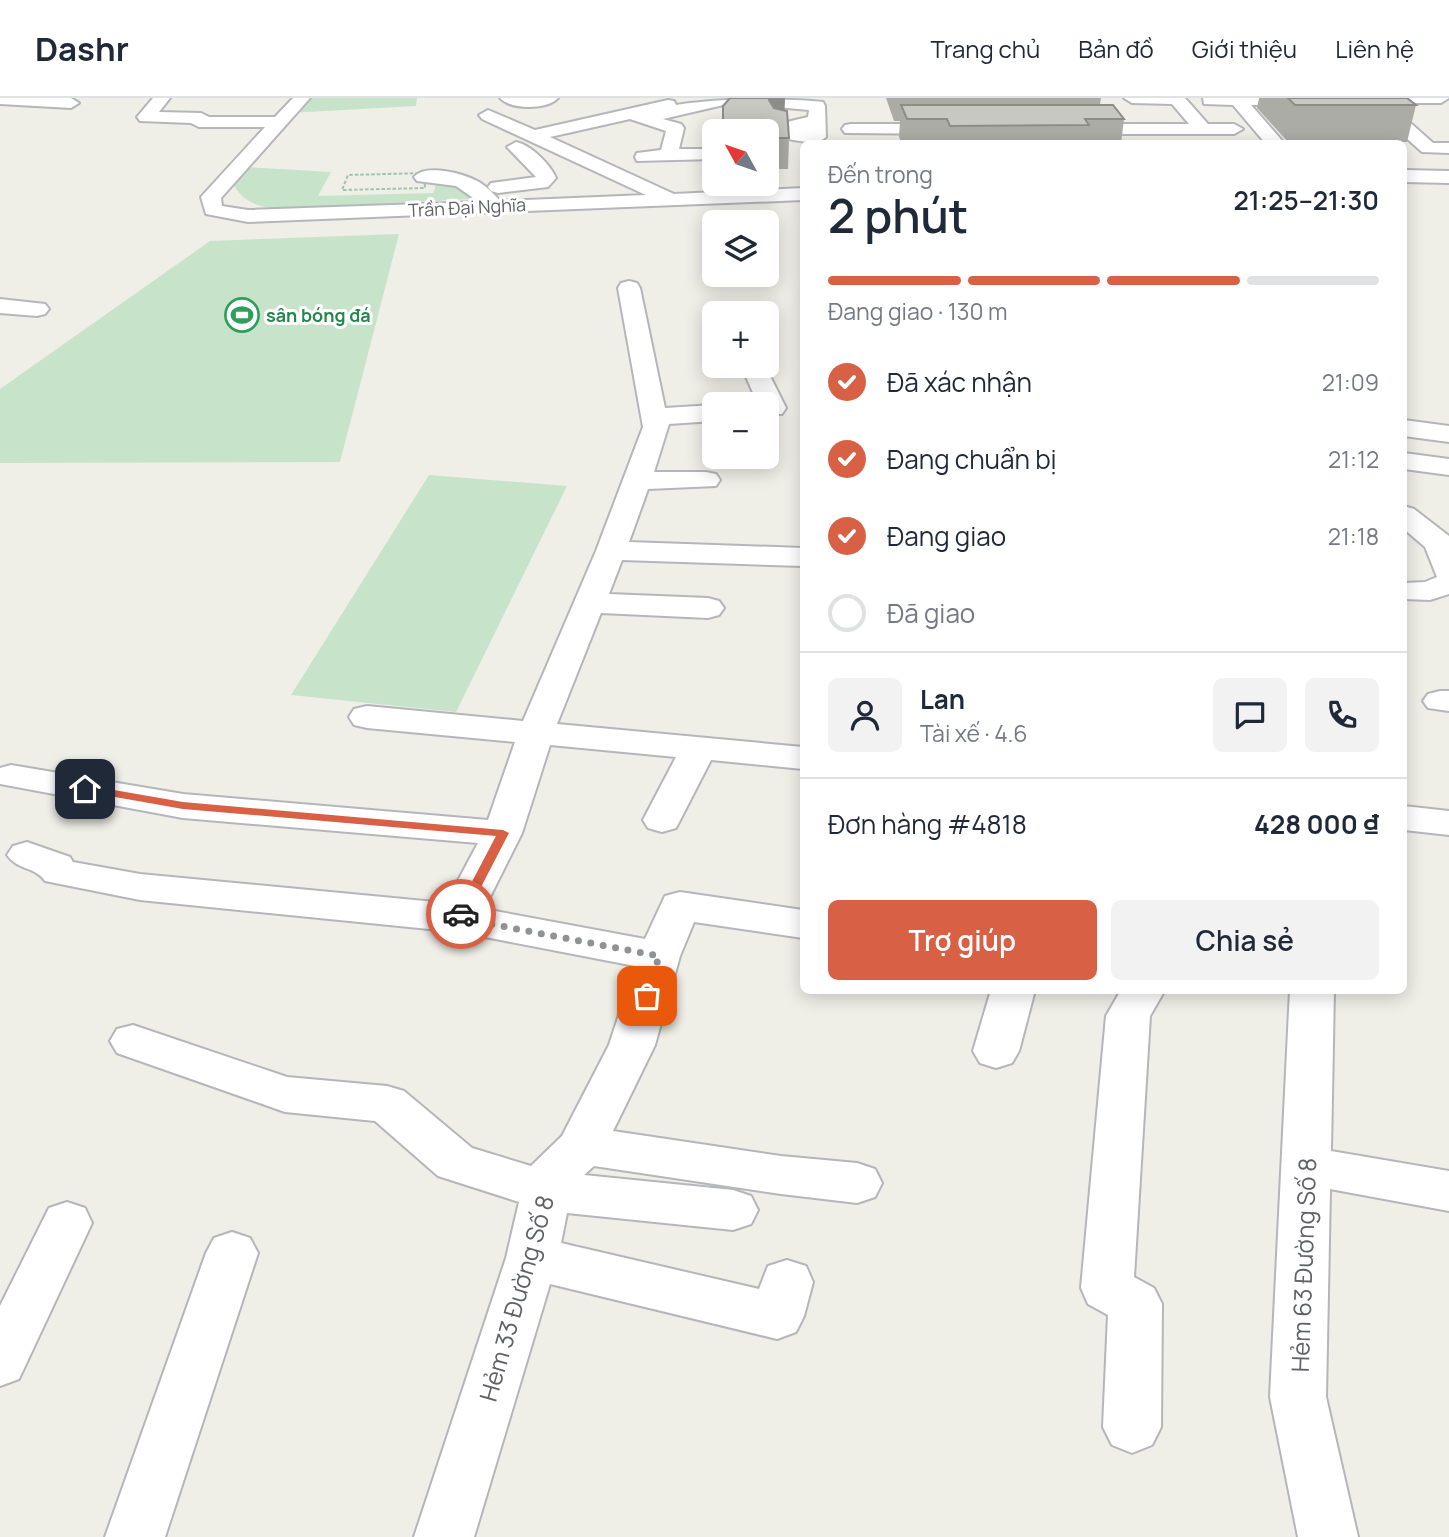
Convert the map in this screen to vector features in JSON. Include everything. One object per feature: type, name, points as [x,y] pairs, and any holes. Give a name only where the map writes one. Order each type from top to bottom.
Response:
[{"type":"street","points":[[162,98],[146,117],[201,118],[199,122],[281,122],[302,98]]},
{"type":"street","points":[[508,98],[519,102],[550,98]]},
{"type":"street","points":[[535,135],[632,110],[697,98]]},
{"type":"street","points":[[632,110],[732,98],[817,106],[816,133],[965,129]]},
{"type":"street","points":[[1132,98],[1177,99],[1200,125]]},
{"type":"street","points":[[1428,148],[1375,101],[1384,98],[1400,101],[1434,127]]},
{"type":"street","points":[[1209,99],[1441,98]]},
{"type":"street","points":[[0,99],[71,103]]},
{"type":"street","points":[[1209,99],[1235,131]]},
{"type":"street","points":[[1238,100],[1273,140]]},
{"type":"street","points":[[632,110],[675,128],[680,157],[687,170],[702,171]]},
{"type":"street","points":[[488,115],[672,200]]},
{"type":"street","name":"Trần Đại Nghĩa","points":[[281,122],[211,197],[211,207],[226,214],[285,216],[493,205],[800,194]]},
{"type":"street","points":[[1401,123],[1434,127]]},
{"type":"street","points":[[1052,125],[1117,131],[1200,125],[1235,131]]},
{"type":"street","points":[[424,177],[470,185],[534,163],[516,147]]},
{"type":"street","points":[[1407,148],[1449,148]]},
{"type":"street","points":[[601,166],[702,155]]},
{"type":"street","points":[[680,157],[702,162]]},
{"type":"street","points":[[1407,176],[1449,177]]},
{"type":"street","points":[[470,185],[493,205]]},
{"type":"street","points":[[459,918],[503,833],[536,732],[638,481],[655,422],[629,288]]},
{"type":"street","points":[[0,306],[37,309]]},
{"type":"street","points":[[1407,409],[1449,414]]},
{"type":"street","points":[[655,422],[702,414]]},
{"type":"street","points":[[655,422],[702,429]]},
{"type":"street","points":[[1407,428],[1449,434]]},
{"type":"street","points":[[1407,461],[1449,467]]},
{"type":"street","points":[[638,481],[706,480]]},
{"type":"street","points":[[1407,486],[1449,490]]},
{"type":"street","points":[[1407,517],[1439,543],[1449,572]]},
{"type":"street","points":[[611,551],[800,557]]},
{"type":"street","points":[[1408,591],[1430,591],[1449,583]]},
{"type":"street","points":[[589,603],[708,608]]},
{"type":"street","points":[[367,717],[800,758]]},
{"type":"street","points":[[662,820],[699,748]]},
{"type":"street","points":[[11,776],[183,806],[503,833]]},
{"type":"street","points":[[1407,818],[1449,823]]},
{"type":"street","points":[[43,863],[141,887],[459,918],[659,956]]},
{"type":"street","name":"Hẻm 33 Đường Số 8","points":[[444,1537],[532,1258],[550,1177],[582,1145],[632,1045],[659,956],[680,906],[800,924]]},
{"type":"street","points":[[996,1051],[1012,994]]},
{"type":"street","points":[[1132,1427],[1135,1304],[1107,1288],[1128,1016],[1141,994]]},
{"type":"street","name":"Hẻm 63 Đường Số 8","points":[[1312,994],[1298,1397],[1328,1537]]},
{"type":"street","points":[[133,1041],[285,1094],[387,1104],[455,1162],[547,1191],[733,1210]]},
{"type":"street","points":[[582,1145],[782,1175],[857,1183]]},
{"type":"street","points":[[1307,1166],[1449,1191]]},
{"type":"street","points":[[0,1362],[67,1223]]},
{"type":"street","points":[[135,1537],[232,1253]]},
{"type":"street","points":[[532,1258],[777,1316],[787,1282]]},
{"type":"path","points":[[424,173],[424,177],[425,188],[342,190],[348,175],[424,173]]},
{"type":"green space","points":[[302,98],[417,98],[416,106],[289,113]]},
{"type":"green space","points":[[244,167],[331,172],[318,196],[433,193],[436,185],[453,184],[472,199],[276,209],[255,204],[239,193],[231,180]]},
{"type":"green space","name":"sân bóng đá","points":[[399,234],[340,462],[0,463],[0,389],[210,241]]},
{"type":"green space","points":[[429,475],[567,486],[456,712],[291,695]]},
{"type":"building","points":[[730,98],[770,98],[774,108],[787,111],[789,138],[779,138],[779,119],[723,119],[723,106]]},
{"type":"building","points":[[1288,98],[1407,98],[1416,105],[1295,105]]},
{"type":"building","points":[[901,105],[1113,105],[1124,119],[1085,119],[1089,125],[950,126],[947,119],[907,119]]},
{"type":"way so far","points":[[461,914],[459,918],[659,956],[647,996]]},
{"type":"place","name":"sân bóng đá","points":[[242,315]]},
{"type":"route","points":[[85,789],[183,806],[503,833],[461,914]]}]
